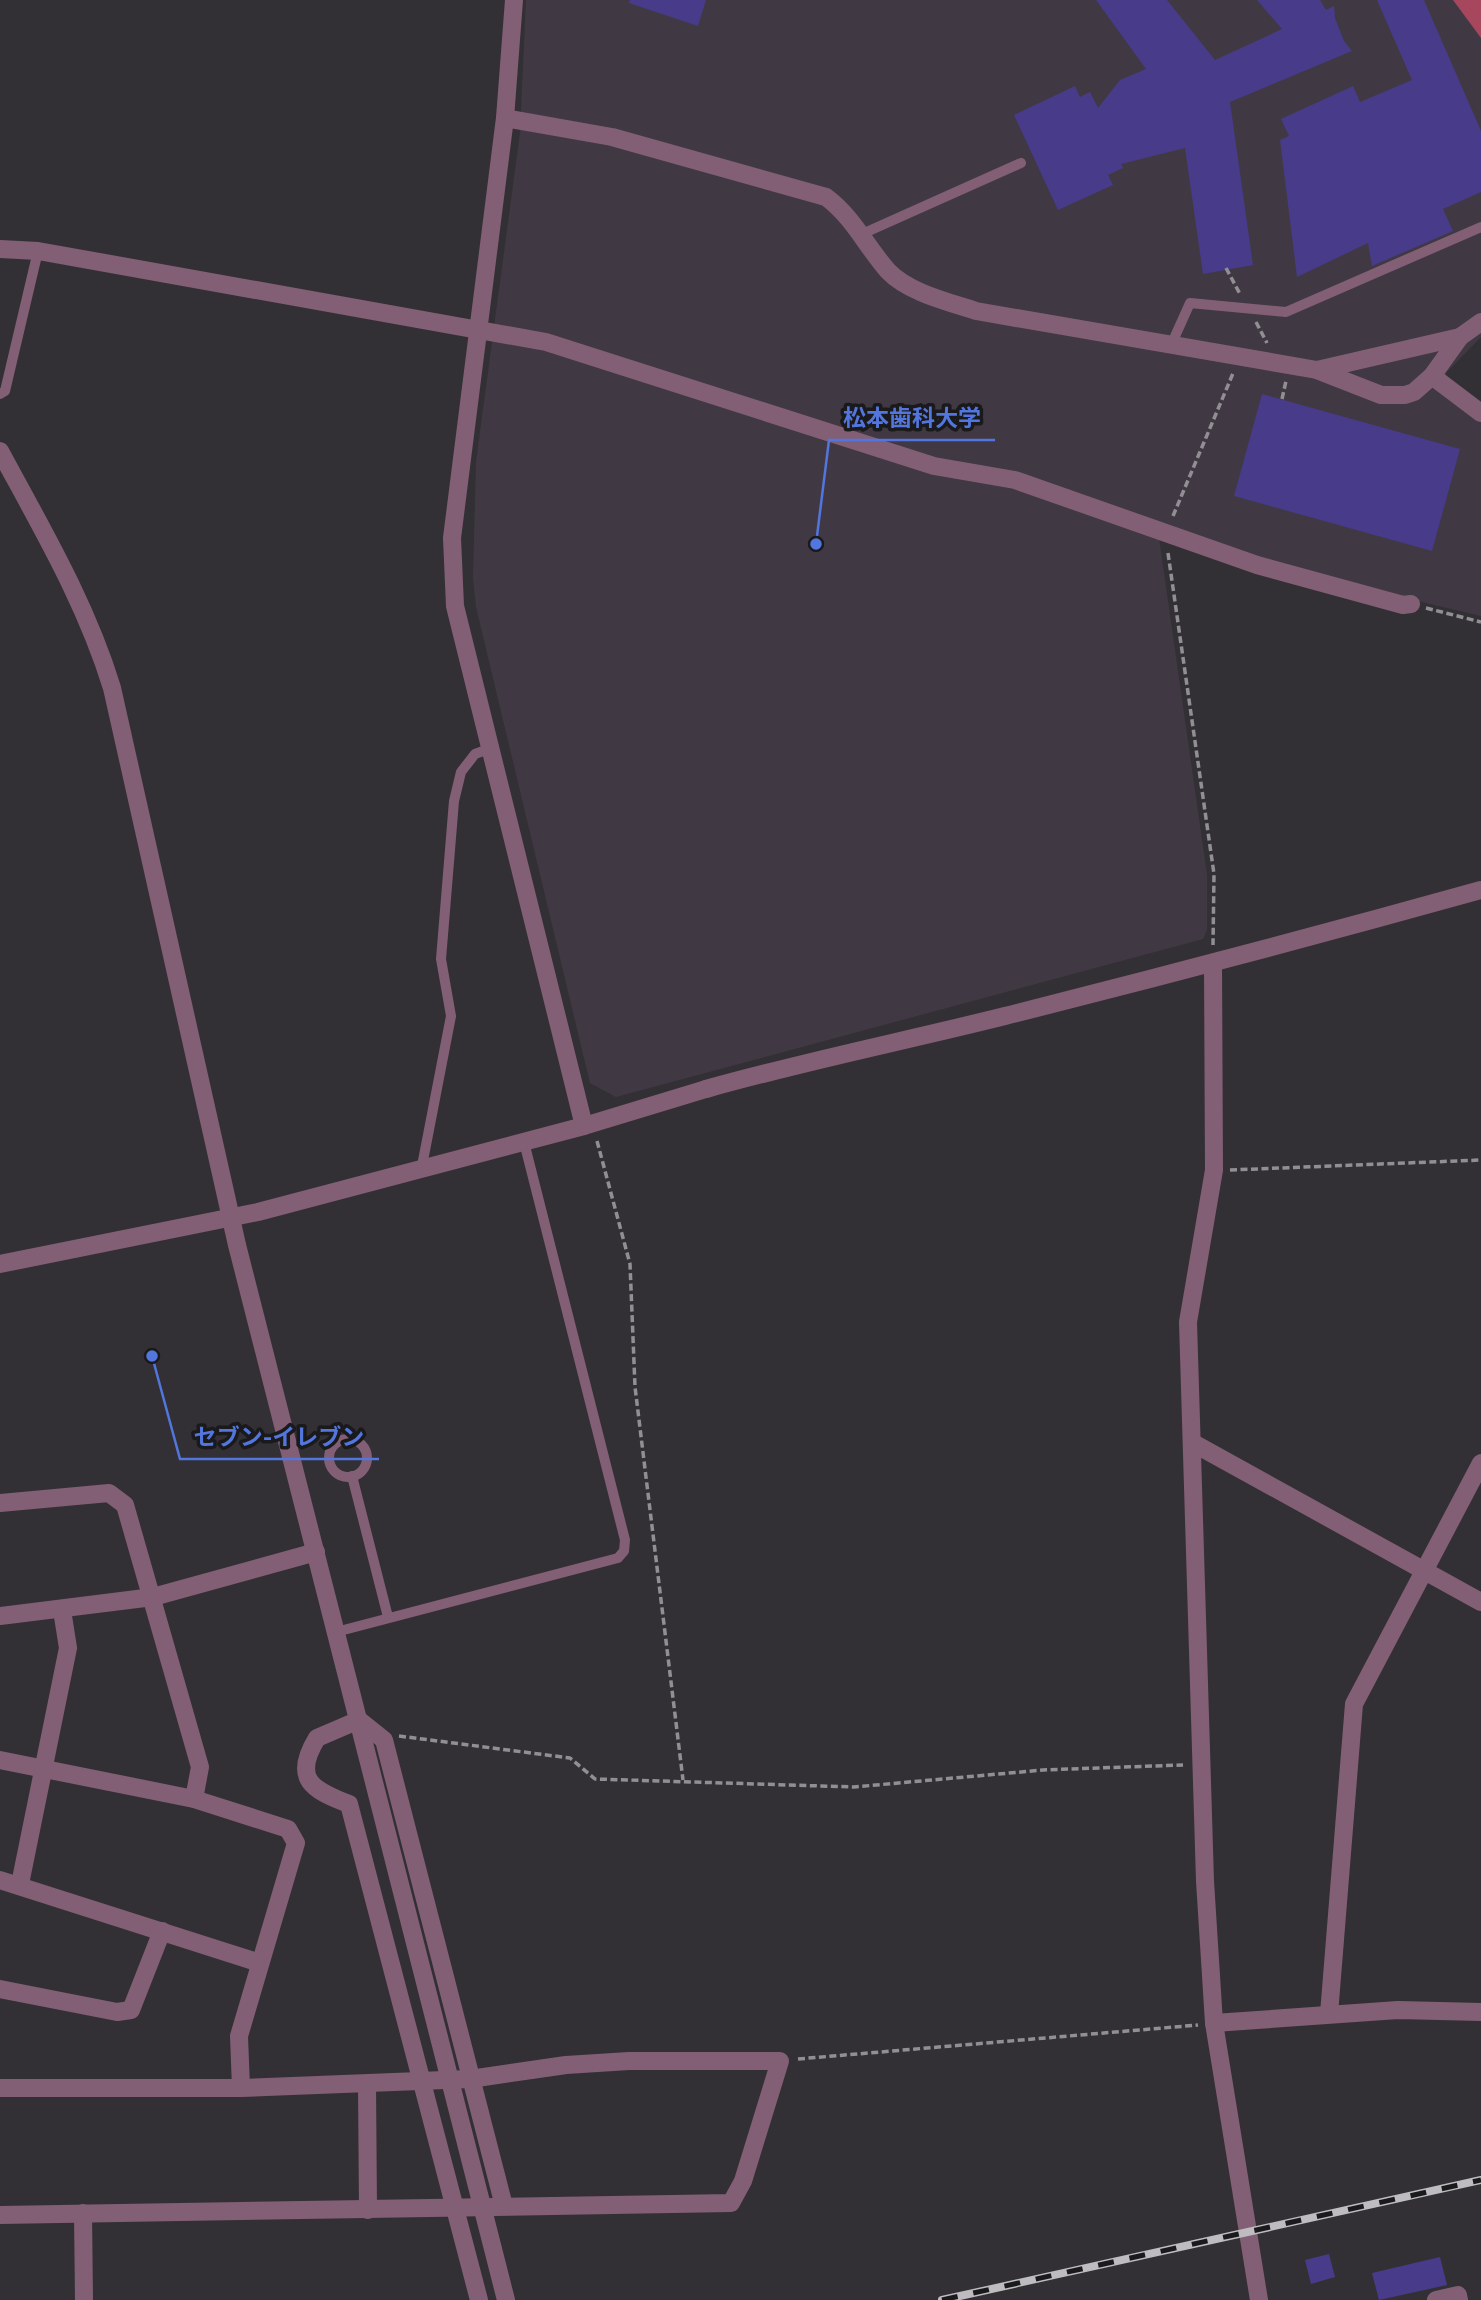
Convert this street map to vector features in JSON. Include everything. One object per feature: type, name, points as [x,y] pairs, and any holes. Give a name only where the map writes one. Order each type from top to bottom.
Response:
[{"type":"street","points":[[514,0],[505,118],[452,538],[455,606],[584,1126]]},
{"type":"street","points":[[505,118],[612,137],[826,197],[840,207],[890,273],[925,293],[963,307],[1317,370],[1381,395],[1405,395],[1432,376],[1460,337],[1481,322]]},
{"type":"street","points":[[0,249],[38,251],[546,342],[934,466],[1015,480],[1258,565],[1403,605],[1411,604]]},
{"type":"street","points":[[1317,370],[1460,337]]},
{"type":"street","points":[[1432,376],[1481,413]]},
{"type":"street","points":[[0,451],[68,574],[99,645],[112,688],[230,1216],[506,2300]]},
{"type":"street","points":[[0,1264],[258,1212],[421,1171],[791,1065],[884,1046],[1213,964],[1481,890]]},
{"type":"street","points":[[1213,964],[1214,1170],[1188,1322],[1202,1764],[1214,2023],[1259,2300]]},
{"type":"street","points":[[1193,1443],[1481,1602]]},
{"type":"street","points":[[1329,2014],[1354,1704],[1481,1463]]},
{"type":"street","points":[[0,1503],[109,1493],[125,1505],[200,1767],[194,1799]]},
{"type":"street","points":[[0,1616],[153,1597],[316,1552]]},
{"type":"street","points":[[20,1884],[68,1648],[62,1610]]},
{"type":"street","points":[[359,1720],[384,1740],[504,2206]]},
{"type":"street","points":[[359,1720],[317,1738],[305,1767],[308,1782],[322,1794],[349,1804],[479,2300]]},
{"type":"street","points":[[0,1760],[194,1799],[288,1829],[296,1843],[239,2036],[241,2088]]},
{"type":"street","points":[[0,1880],[20,1884],[260,1963]]},
{"type":"street","points":[[0,1989],[117,2012],[131,2010],[162,1931]]},
{"type":"street","points":[[1214,2023],[1398,2010],[1481,2012]]},
{"type":"street","points":[[0,2088],[241,2088],[366,2084],[421,2079],[470,2079],[566,2065],[629,2061],[780,2061],[743,2181],[731,2203],[0,2215]]},
{"type":"street","points":[[366,2084],[368,2210]]},
{"type":"street","points":[[83,2213],[83,2300]]},
{"type":"street","points":[[1436,2300],[1458,2295],[1459,2300]]},
{"type":"lane","points":[[862,234],[1021,163]]},
{"type":"lane","points":[[1172,343],[1189,303],[1286,312],[1481,227]]},
{"type":"lane","points":[[0,394],[5,391],[38,251]]},
{"type":"lane","points":[[421,1171],[451,1016],[441,959],[454,801],[461,772],[475,754],[491,748]]},
{"type":"lane","points":[[336,1632],[618,1558],[624,1551],[625,1540],[524,1142]]},
{"type":"lane","points":[[352,1476],[388,1617]]},
{"type":"path","points":[[1226,268],[1246,305]]},
{"type":"path","points":[[1253,317],[1273,353]]},
{"type":"path","points":[[1213,964],[1214,874],[1165,534],[1240,356]]},
{"type":"path","points":[[1282,399],[1287,377]]},
{"type":"path","points":[[1411,604],[1481,622]]},
{"type":"path","points":[[584,1126],[599,1143],[630,1264],[635,1387],[683,1780]]},
{"type":"path","points":[[1214,1170],[1481,1160]]},
{"type":"path","points":[[384,1740],[401,1735],[570,1758],[595,1779],[854,1787],[1043,1770],[1202,1764]]},
{"type":"path","points":[[780,2061],[1214,2023]]},
{"type":"shaded area","points":[[526,0],[1481,0],[1481,337],[1446,373],[1449,382],[1481,419],[1481,616],[1354,586],[1177,533],[1174,526],[1163,523],[1159,538],[1207,875],[1207,930],[1203,939],[616,1097],[590,1083],[476,607],[473,578],[476,462],[520,133]]},
{"type":"shaded area","points":[[1453,0],[1481,0],[1481,38]]},
{"type":"building","points":[[630,0],[706,0],[698,26],[629,3]]},
{"type":"building","points":[[1096,0],[1167,0],[1215,60],[1282,29],[1257,0],[1320,0],[1326,10],[1334,6],[1335,18],[1344,41],[1352,51],[1230,102],[1253,265],[1203,274],[1185,148],[1121,164],[1123,168],[1108,175],[1113,185],[1058,210],[1014,115],[1075,86],[1080,97],[1090,92],[1098,108],[1120,80],[1146,69]]},
{"type":"building","points":[[1377,0],[1424,0],[1481,131],[1481,192],[1443,209],[1453,231],[1372,266],[1368,243],[1297,277],[1280,140],[1289,136],[1281,119],[1353,86],[1360,102],[1412,80]]},
{"type":"building","points":[[1262,394],[1460,449],[1432,551],[1234,496]]},
{"type":"building","points":[[1329,2254],[1335,2277],[1311,2284],[1305,2260]]},
{"type":"building","points":[[1440,2257],[1447,2285],[1379,2300],[1372,2273]]},
{"type":"railway","points":[[942,2300],[1481,2180]]},
{"type":"place","name":"松本歯科大学","points":[[816,544]]},
{"type":"place","name":"セブン-イレブン","points":[[152,1356]]}]
